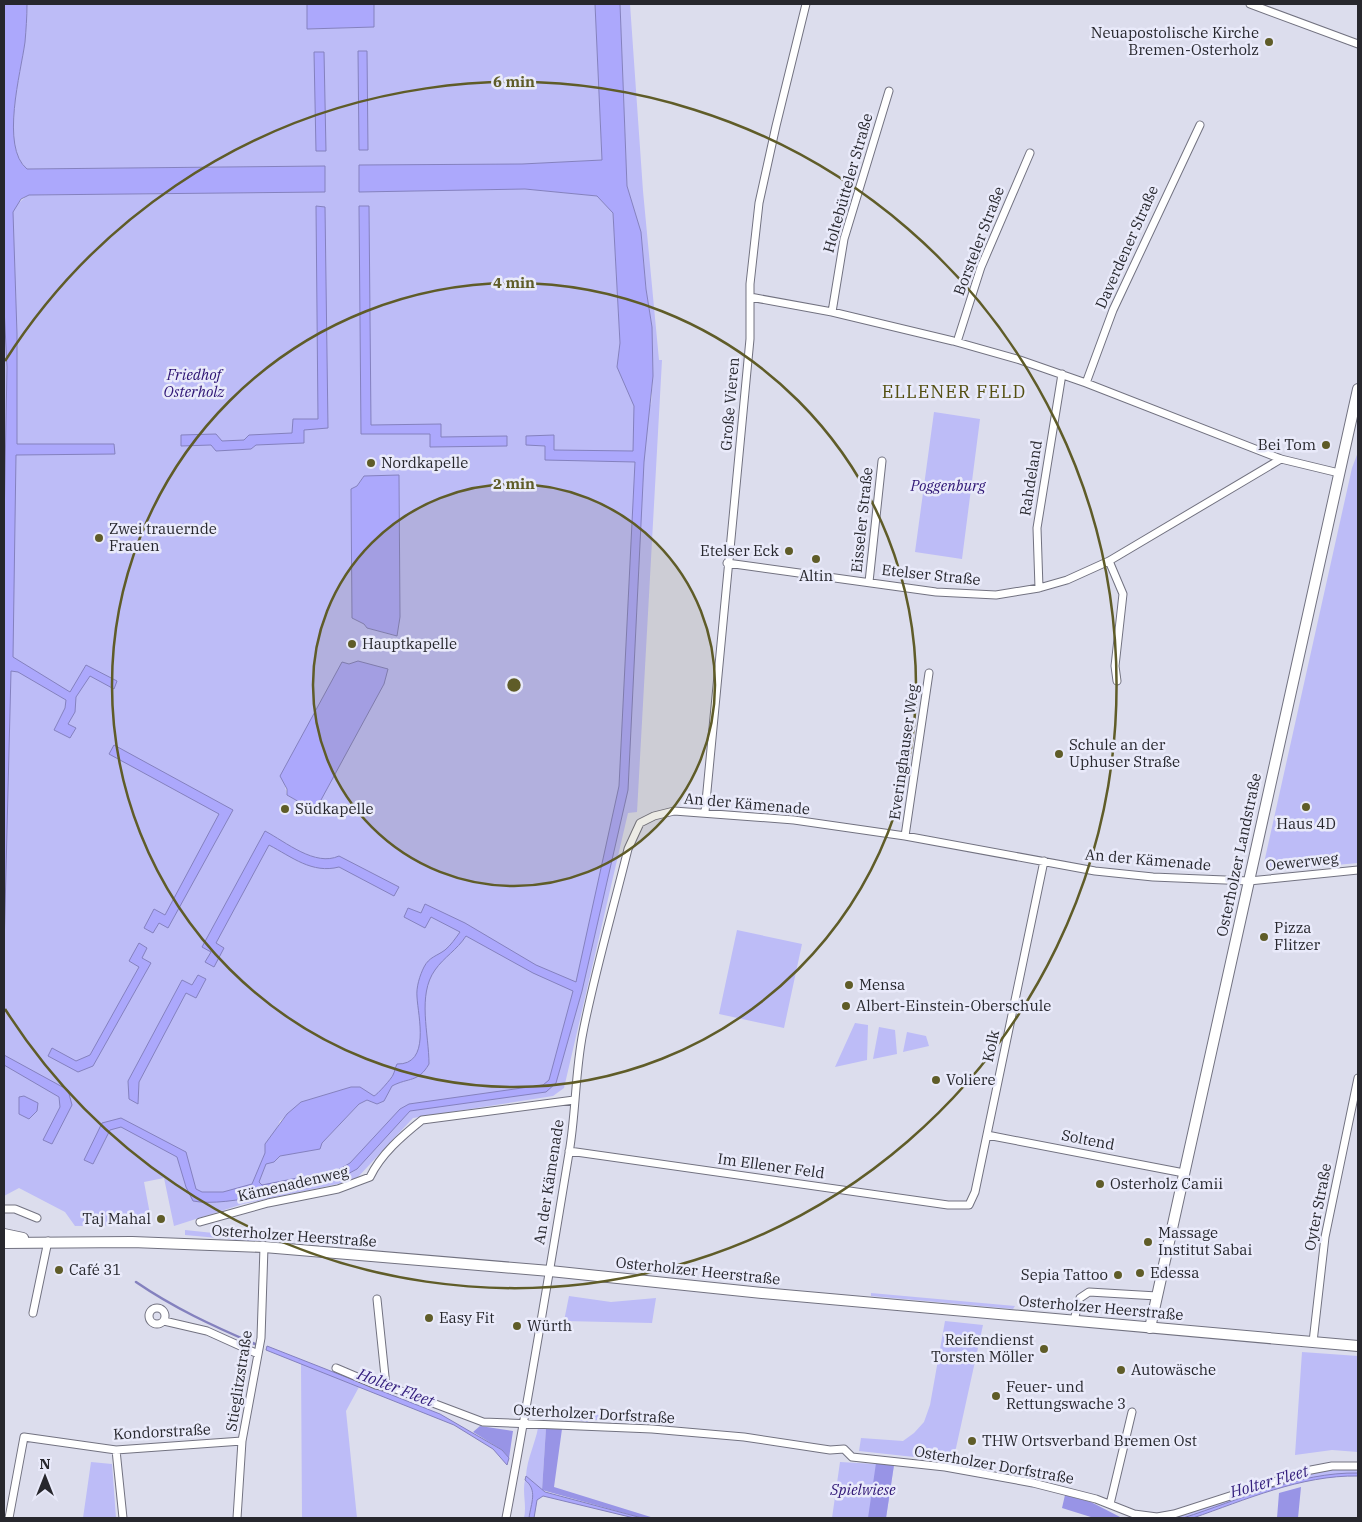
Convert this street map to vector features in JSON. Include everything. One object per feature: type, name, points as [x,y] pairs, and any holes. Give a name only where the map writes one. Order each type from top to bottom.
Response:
[{"type":"main road","name":"Osterholzer Landstraße","points":[[1150,1328],[1358,389]]},
{"type":"main road","name":"Osterholzer Heerstraße","points":[[4,1234],[33,1241]]},
{"type":"main road","name":"Osterholzer Heerstraße","points":[[4,1243],[48,1241],[264,1248],[550,1271],[772,1294],[1358,1346]]},
{"type":"street","name":"Große Vieren","points":[[705,812],[727,563],[750,339],[750,297],[759,203],[806,4]]},
{"type":"street","points":[[1250,4],[1358,44]]},
{"type":"street","name":"Holtebütteler Straße","points":[[832,312],[844,239],[889,91]]},
{"type":"street","name":"Daverdener Straße","points":[[1086,383],[1113,310],[1200,125]]},
{"type":"street","name":"Borsteler Straße","points":[[958,342],[980,267],[1030,153]]},
{"type":"street","points":[[750,297],[832,312],[958,342],[1062,374],[1281,459],[1339,473]]},
{"type":"street","name":"Rahdeland","points":[[1039,588],[1036,528],[1062,374]]},
{"type":"street","name":"Etelser Straße","points":[[727,563],[966,595],[996,595],[1039,588],[1067,580],[1109,562],[1281,459]]},
{"type":"street","name":"Eisseler Straße","points":[[869,582],[882,460]]},
{"type":"street","points":[[1109,562],[1123,594],[1115,666],[1117,681]]},
{"type":"street","name":"Everinghauser Weg","points":[[905,836],[929,673]]},
{"type":"street","name":"An der Kämenade","points":[[506,1518],[570,1151],[574,1100],[583,1032],[632,840],[640,823],[654,816],[674,811],[794,820],[905,836],[1095,871],[1153,877],[1249,881]]},
{"type":"street","name":"Kolk","points":[[969,1205],[975,1192],[1044,861]]},
{"type":"street","name":"Oewerweg","points":[[1249,881],[1358,870]]},
{"type":"street","name":"Oyter Straße","points":[[1313,1342],[1325,1237],[1358,1078]]},
{"type":"street","name":"Kämenadenweg","points":[[200,1222],[268,1203],[338,1190],[370,1178],[376,1164],[406,1133],[422,1120],[574,1100]]},
{"type":"street","name":"Soltend","points":[[987,1135],[1184,1173]]},
{"type":"street","name":"Im Ellener Feld","points":[[570,1151],[948,1205],[969,1205]]},
{"type":"street","points":[[4,1208],[15,1209],[37,1218]]},
{"type":"street","points":[[33,1313],[48,1241]]},
{"type":"street","name":"Stieglitzstraße","points":[[237,1518],[242,1441],[261,1338],[264,1248]]},
{"type":"street","points":[[1074,1320],[1080,1298],[1089,1292],[1157,1296]]},
{"type":"street","points":[[377,1299],[386,1386]]},
{"type":"street","points":[[164,1321],[208,1331],[258,1354]]},
{"type":"street","name":"Osterholzer Dorfstraße","points":[[336,1368],[376,1385],[386,1386],[483,1422],[524,1422],[652,1429],[744,1437],[830,1450],[844,1449],[852,1458],[968,1471],[1033,1483],[1110,1504],[1145,1517],[1169,1516],[1311,1470],[1332,1466],[1358,1466]]},
{"type":"street","points":[[1110,1504],[1132,1412]]},
{"type":"street","name":"Kondorstraße","points":[[9,1518],[24,1437],[116,1450],[242,1441]]},
{"type":"street","points":[[116,1450],[123,1518]]},
{"type":"green space","name":"Friedhof Osterholz","points":[[27,4],[307,4],[307,29],[374,27],[374,4],[595,4],[602,160],[522,164],[359,166],[525,189],[597,196],[613,213],[620,343],[617,367],[651,405],[653,376],[652,327],[646,289],[641,232],[627,186],[620,4],[630,4],[643,191],[659,360],[662,360],[637,812],[628,813],[564,1088],[553,1096],[413,1118],[358,1177],[347,1182],[243,1204],[174,1226],[164,1178],[144,1182],[152,1225],[75,1226],[65,1212],[19,1188],[4,1196],[4,211],[15,206],[28,195],[325,192],[325,166],[27,169],[19,158],[13,127],[14,109],[25,42]],"holes":[[[364,476],[399,476],[400,617],[396,636],[367,628],[364,624],[352,618],[351,490],[357,486]],[[355,663],[315,811],[287,795],[284,782],[349,664]],[[351,1087],[367,1100],[359,1104],[322,1143],[280,1156],[274,1162],[262,1160],[280,1121],[301,1102]]]},
{"type":"green space","name":"Poggenburg","points":[[934,412],[980,419],[962,559],[915,552]]},
{"type":"green space","points":[[1358,452],[1358,863],[1270,871],[1264,863],[1352,468]]},
{"type":"green space","points":[[737,930],[802,944],[784,1028],[719,1014]]},
{"type":"green space","points":[[855,1023],[868,1025],[867,1060],[835,1067]]},
{"type":"green space","points":[[879,1027],[895,1030],[897,1054],[873,1059]]},
{"type":"green space","points":[[907,1032],[926,1036],[929,1046],[903,1052]]},
{"type":"green space","points":[[185,1230],[261,1238],[261,1242],[185,1235]]},
{"type":"green space","points":[[871,1293],[1015,1306],[1013,1309],[871,1296]]},
{"type":"green space","points":[[569,1296],[611,1302],[656,1298],[652,1323],[564,1321]]},
{"type":"green space","points":[[945,1321],[983,1325],[956,1448],[951,1461],[859,1451],[861,1438],[903,1441],[924,1422],[930,1405]]},
{"type":"green space","points":[[1302,1352],[1358,1356],[1358,1452],[1332,1450],[1295,1455]]},
{"type":"green space","points":[[301,1363],[359,1387],[346,1411],[357,1518],[302,1518]]},
{"type":"green space","points":[[542,1411],[600,1415],[601,1420],[587,1422],[554,1417],[543,1419],[541,1418]]},
{"type":"green space","points":[[538,1428],[546,1428],[542,1490],[526,1476]]},
{"type":"green space","points":[[91,1462],[112,1464],[116,1518],[83,1518]]},
{"type":"green space","name":"Spielwiese","points":[[840,1462],[894,1465],[886,1518],[832,1518]]},
{"type":"green space","points":[[1331,1470],[1358,1470],[1358,1473],[1313,1478],[1291,1483],[1183,1518],[1174,1518],[1306,1474]]},
{"type":"green space","points":[[525,1480],[533,1492],[529,1518],[524,1518]]},
{"type":"shaded area","points":[[4,4],[27,4],[25,42],[14,108],[13,127],[19,158],[27,169],[325,166],[325,192],[29,195],[21,199],[13,212],[17,334],[17,444],[114,444],[115,454],[16,455],[13,657],[70,692],[86,665],[117,681],[114,689],[90,676],[76,697],[75,712],[68,724],[76,728],[70,738],[54,730],[65,708],[66,700],[18,672],[11,671],[4,950],[4,526],[7,367],[4,307]]},
{"type":"shaded area","points":[[307,4],[374,4],[374,27],[307,29]]},
{"type":"shaded area","points":[[595,4],[620,4],[627,186],[641,232],[646,289],[652,327],[653,376],[644,462],[628,790],[582,991],[556,1083],[546,1092],[410,1111],[357,1169],[342,1177],[246,1199],[208,1202],[193,1201],[186,1187],[177,1157],[121,1127],[110,1130],[93,1164],[84,1160],[102,1123],[121,1118],[186,1152],[196,1189],[202,1192],[223,1192],[252,1184],[265,1153],[265,1144],[287,1114],[301,1102],[351,1087],[360,1087],[374,1096],[376,1095],[392,1077],[397,1064],[408,1062],[415,1057],[419,1048],[420,1038],[417,993],[421,974],[428,961],[447,948],[460,932],[431,917],[425,928],[404,917],[408,908],[421,913],[425,904],[465,923],[536,965],[576,982],[619,786],[635,462],[545,460],[545,446],[526,445],[526,436],[554,435],[554,450],[633,451],[634,406],[617,367],[620,343],[613,213],[597,196],[525,189],[359,192],[359,165],[522,164],[602,160]],"holes":[[[466,936],[533,973],[573,991],[549,1080],[543,1085],[409,1104],[400,1109],[350,1163],[338,1170],[262,1185],[259,1182],[266,1164],[274,1162],[280,1156],[320,1149],[322,1143],[359,1104],[367,1100],[377,1104],[384,1101],[392,1086],[413,1079],[425,1070],[429,1064],[425,1015],[426,991],[435,970]]]},
{"type":"shaded area","points":[[358,51],[367,51],[368,150],[359,150]]},
{"type":"shaded area","points":[[314,52],[324,52],[326,151],[316,151]]},
{"type":"shaded area","points":[[316,206],[325,207],[328,428],[304,430],[304,443],[256,445],[251,449],[216,451],[211,445],[181,446],[181,435],[216,434],[222,441],[244,440],[249,435],[292,433],[293,419],[318,419]]},
{"type":"shaded area","points":[[359,206],[369,206],[371,425],[441,424],[441,437],[507,436],[507,446],[430,447],[430,434],[361,434]]},
{"type":"shaded area","points":[[399,475],[400,617],[397,636],[367,628],[364,624],[352,618],[351,489],[357,486],[364,476]]},
{"type":"shaded area","points":[[358,661],[388,669],[384,684],[315,811],[287,795],[287,789],[280,776],[342,662],[349,664]]},
{"type":"shaded area","points":[[114,745],[233,810],[168,928],[159,923],[153,933],[144,928],[154,909],[165,915],[219,814],[109,754]]},
{"type":"shaded area","points":[[265,831],[301,852],[320,858],[330,859],[339,856],[399,887],[394,896],[339,867],[329,869],[311,866],[269,845],[216,943],[224,948],[214,967],[205,962],[211,952],[202,947]]},
{"type":"shaded area","points":[[139,943],[147,948],[142,958],[151,963],[93,1066],[78,1072],[48,1056],[52,1048],[76,1061],[90,1055],[139,967],[129,961]]},
{"type":"shaded area","points":[[198,975],[206,979],[196,998],[186,993],[139,1082],[138,1104],[129,1099],[128,1081],[182,980],[192,985]]},
{"type":"shaded area","points":[[4,1055],[68,1090],[72,1105],[52,1144],[43,1140],[60,1107],[59,1097],[4,1065]]},
{"type":"shaded area","points":[[24,1096],[38,1103],[37,1111],[29,1119],[19,1114],[19,1097]]},
{"type":"shaded area","points":[[267,1346],[440,1414],[502,1450],[509,1458],[507,1465],[493,1449],[454,1425],[266,1350]]},
{"type":"shaded area","points":[[480,1426],[513,1431],[509,1458],[502,1450],[473,1432]]},
{"type":"shaded area","points":[[546,1428],[562,1429],[554,1487],[654,1518],[642,1518],[542,1490]]},
{"type":"shaded area","points":[[876,1463],[894,1465],[886,1518],[868,1518]]},
{"type":"shaded area","points":[[1358,1473],[1358,1476],[1337,1477],[1294,1484],[1193,1518],[1183,1518],[1291,1482],[1336,1474]]},
{"type":"shaded area","points":[[526,1476],[545,1492],[642,1518],[634,1518],[543,1496],[537,1500],[534,1518],[529,1518],[533,1492],[525,1480]]},
{"type":"shaded area","points":[[1301,1487],[1298,1518],[1277,1518],[1279,1493]]},
{"type":"shaded area","points":[[1065,1495],[1091,1502],[1122,1518],[1094,1518],[1062,1508]]},
{"type":"waterway","name":"Holter Fleet","points":[[136,1282],[194,1316],[255,1344]]},
{"type":"place","name":"Neuapostolische Kirche Bremen-Osterholz","points":[[1269,42]]},
{"type":"place","name":"Bei Tom","points":[[1326,445]]},
{"type":"place","name":"Nordkapelle","points":[[371,463]]},
{"type":"place","name":"Zwei trauernde Frauen","points":[[99,538]]},
{"type":"place","name":"Etelser Eck","points":[[789,551]]},
{"type":"place","name":"Altin","points":[[816,559]]},
{"type":"place","name":"Hauptkapelle","points":[[352,644]]},
{"type":"place","name":"Schule an der Uphuser Straße","points":[[1059,754]]},
{"type":"place","name":"Haus 4D","points":[[1306,807]]},
{"type":"place","name":"Südkapelle","points":[[285,809]]},
{"type":"place","name":"Pizza Flitzer","points":[[1264,937]]},
{"type":"place","name":"Mensa","points":[[849,985]]},
{"type":"place","name":"Albert-Einstein-Oberschule","points":[[846,1006]]},
{"type":"place","name":"Voliere","points":[[936,1080]]},
{"type":"place","name":"Osterholz Camii","points":[[1100,1184]]},
{"type":"place","name":"Taj Mahal","points":[[161,1219]]},
{"type":"place","name":"Massage Institut Sabai","points":[[1148,1242]]},
{"type":"place","name":"Café 31","points":[[59,1270]]},
{"type":"place","name":"Edessa","points":[[1140,1273]]},
{"type":"place","name":"Sepia Tattoo","points":[[1118,1275]]},
{"type":"place","name":"Easy Fit","points":[[429,1318]]},
{"type":"place","name":"Würth","points":[[517,1326]]},
{"type":"place","name":"Reifendienst Torsten Möller","points":[[1044,1349]]},
{"type":"place","name":"Autowäsche","points":[[1121,1370]]},
{"type":"place","name":"Feuer- und Rettungswache 3","points":[[996,1396]]},
{"type":"place","name":"THW Ortsverband Bremen Ost","points":[[972,1441]]},
{"type":"district","name":"ELLENER FELD","points":[[954,392]]}]
